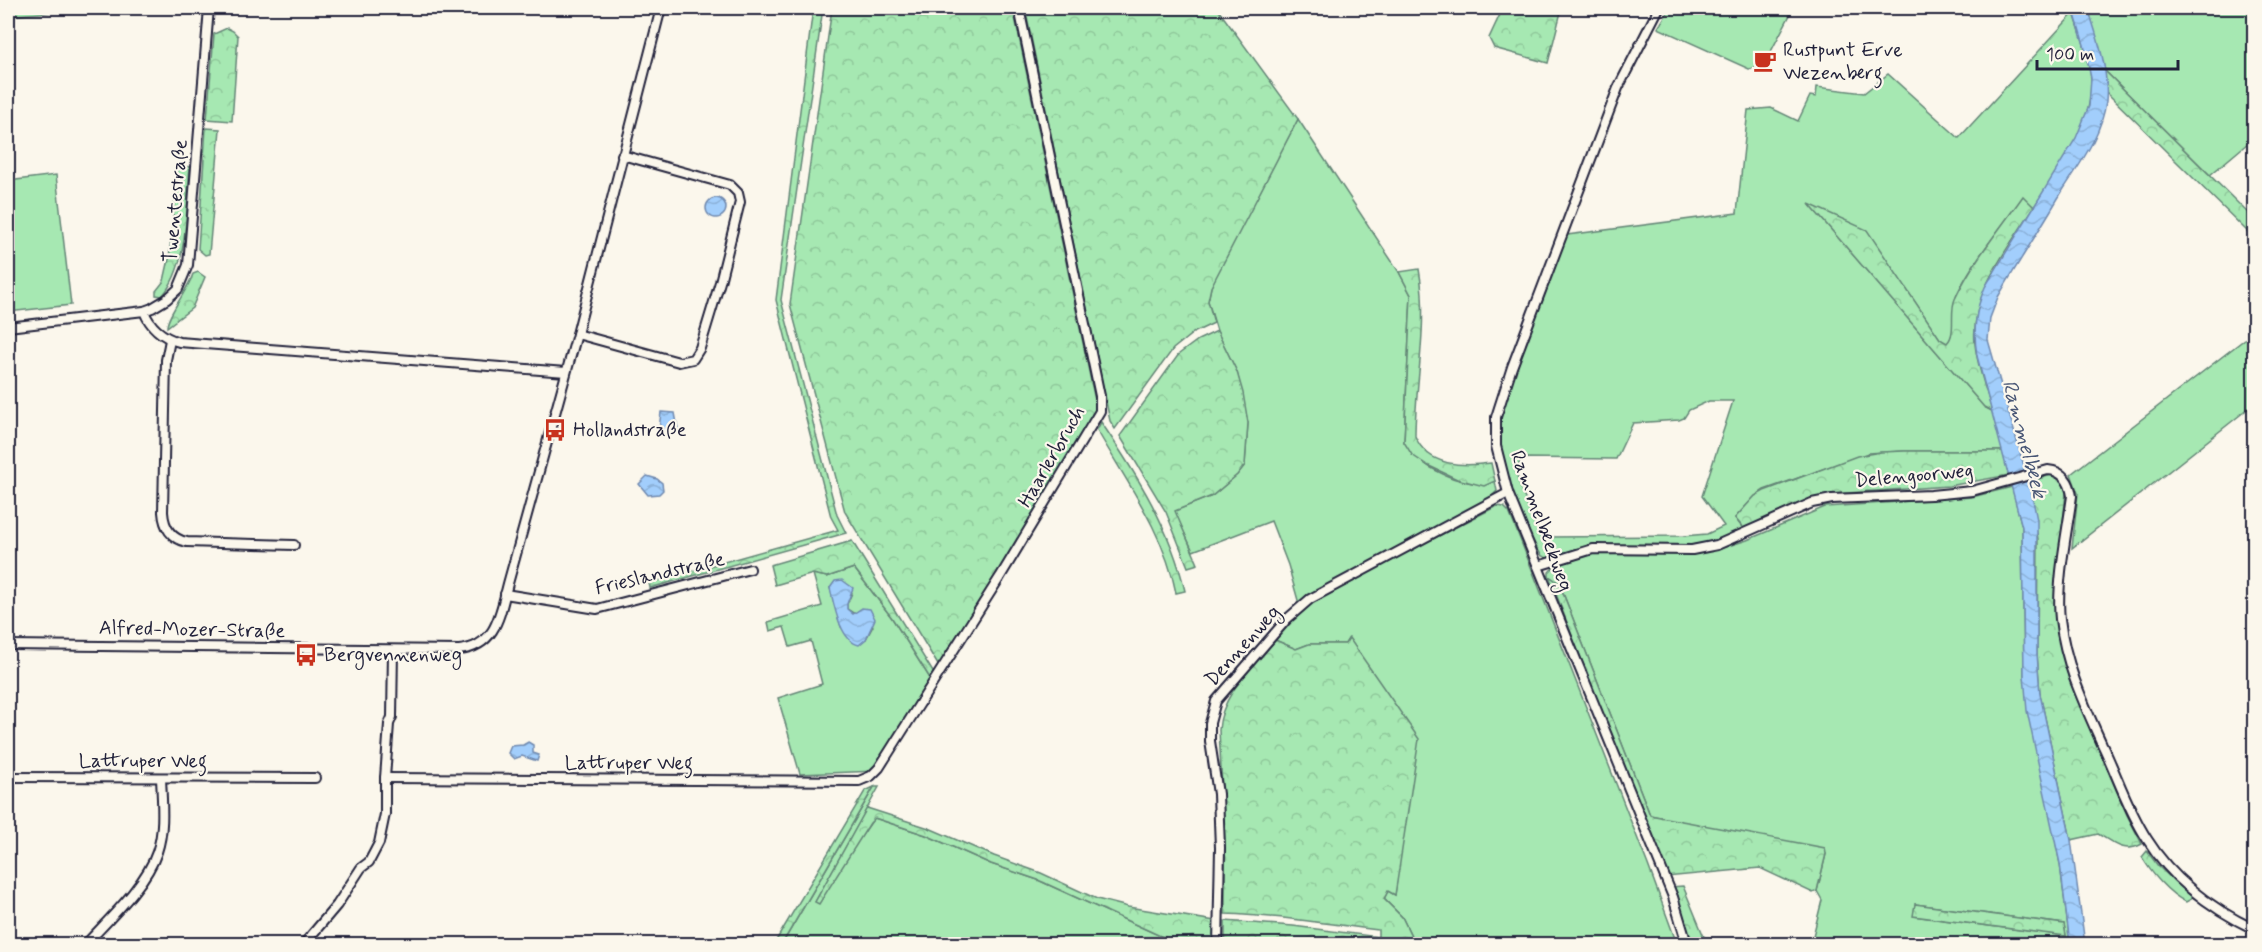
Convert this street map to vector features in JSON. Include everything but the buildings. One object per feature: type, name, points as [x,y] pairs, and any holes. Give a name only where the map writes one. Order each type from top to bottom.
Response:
[{"type":"street","name":"Twentestraße","points":[[8,327],[144,311],[167,299],[178,289],[188,266],[209,8]]},
{"type":"street","name":"Alfred-Mozer-Straße","points":[[8,645],[459,650],[478,646],[486,640],[493,630],[505,594],[577,334],[661,8]]},
{"type":"street","name":"Haarlerbruch","points":[[871,776],[879,768],[1000,577],[1100,411],[1100,396],[1019,8]]},
{"type":"street","name":"Rammelbeekweg","points":[[1659,8],[1617,88],[1512,368],[1496,417],[1496,446],[1508,492],[1673,897],[1688,945]]},
{"type":"street","points":[[577,334],[679,362],[693,359],[700,348],[723,272],[740,202],[738,193],[730,185],[622,155]]},
{"type":"street","points":[[144,311],[151,325],[170,340],[179,342],[566,372]]},
{"type":"street","points":[[170,340],[166,360],[162,512],[166,527],[175,537],[187,543],[294,545]]},
{"type":"street","name":"Delengoorweg","points":[[1538,566],[1593,549],[1692,550],[1717,545],[1812,503],[1832,499],[1972,491],[2032,474],[2053,471],[2064,476],[2071,488],[2072,496],[2060,594],[2060,616],[2064,641],[2079,692],[2136,820],[2157,853],[2214,908],[2254,929]]},
{"type":"street","name":"Dennenweg","points":[[1218,945],[1220,848],[1218,794],[1209,741],[1210,723],[1219,695],[1287,620],[1310,599],[1508,492]]},
{"type":"street","name":"Frieslandstraße","points":[[505,594],[597,609],[750,569]]},
{"type":"street","points":[[304,945],[337,905],[362,867],[376,852],[383,832],[389,724],[392,717],[393,650]]},
{"type":"street","name":"Lattruper Weg","points":[[385,778],[859,781],[871,776]]},
{"type":"street","name":"Lattruper Weg","points":[[8,777],[315,778]]},
{"type":"street","points":[[86,945],[125,901],[152,864],[158,850],[161,825],[161,778]]},
{"type":"green space","points":[[8,8],[98,8],[8,16]]},
{"type":"green space","points":[[217,8],[248,8],[236,14],[228,14]]},
{"type":"green space","points":[[813,8],[823,8],[781,300],[837,515],[846,533],[650,588],[649,583],[838,530],[831,517],[776,300]]},
{"type":"green space","points":[[832,8],[1013,8],[1097,410],[941,670],[845,512],[790,304]]},
{"type":"green space","points":[[1025,8],[1217,8],[1298,119],[1211,287],[1208,301],[1214,323],[1193,333],[1173,349],[1115,429],[1110,421]]},
{"type":"green space","points":[[1503,8],[1558,8],[1561,12],[1548,63],[1494,48],[1489,38]]},
{"type":"green space","points":[[1670,8],[1785,8],[1792,11],[1767,59],[1761,67],[1749,69],[1658,28]]},
{"type":"green space","points":[[2088,8],[2254,8],[2254,111],[2252,113],[2254,138],[2210,175],[2105,71]]},
{"type":"green space","points":[[2074,13],[2087,55],[2091,81],[2090,98],[2080,132],[2034,207],[2023,197],[1971,268],[1955,300],[1952,333],[1947,344],[1940,339],[1867,231],[1810,205],[1984,407],[1992,411],[2003,451],[1868,453],[1764,490],[1755,496],[1735,518],[1744,530],[1727,537],[1690,545],[1591,547],[1547,558],[1542,556],[1530,534],[1510,483],[1501,452],[1499,432],[1503,404],[1567,235],[1737,213],[1748,110],[1771,108],[1798,121],[1810,96],[1816,97],[1817,87],[1864,93],[1888,74],[1959,138]],"holes":[[[1709,401],[1733,401],[1702,496],[1724,526],[1707,534],[1683,536],[1546,537],[1536,525],[1516,473],[1521,458],[1616,459],[1633,423],[1679,420],[1684,418],[1689,410]]]},
{"type":"green space","points":[[227,28],[238,36],[232,121],[207,119],[214,34]]},
{"type":"green space","points":[[2105,71],[2254,219],[2254,238],[2106,92]]},
{"type":"green space","points":[[1298,119],[1399,272],[1411,295],[1404,442],[1425,464],[1435,470],[1470,483],[1495,481],[1497,491],[1491,497],[1299,604],[1288,565],[1271,521],[1193,551],[1174,511],[1212,496],[1237,475],[1245,465],[1248,423],[1237,372],[1217,331],[1208,301],[1218,271]]},
{"type":"green space","points":[[206,128],[220,129],[209,254],[205,255],[198,249]]},
{"type":"green space","points":[[178,166],[190,167],[185,235],[177,269],[162,296],[156,295],[156,291],[164,281],[169,259]]},
{"type":"green space","points":[[56,175],[71,305],[8,312],[8,181]]},
{"type":"green space","points":[[2023,196],[2034,207],[1993,271],[1979,306],[1975,325],[1978,361],[1992,411],[1984,407],[1809,204],[1867,230],[1940,339],[1947,343],[1952,334],[1953,304],[1962,285]]},
{"type":"green space","points":[[1419,269],[1423,310],[1415,436],[1428,454],[1447,463],[1469,465],[1491,463],[1495,481],[1484,486],[1457,479],[1427,465],[1412,455],[1404,442],[1411,295],[1399,272]]},
{"type":"green space","points":[[198,272],[205,277],[192,308],[167,327],[170,316],[193,274]]},
{"type":"green space","points":[[1217,331],[1237,372],[1243,393],[1248,423],[1245,465],[1237,475],[1212,496],[1175,511],[1198,564],[1188,567],[1166,512],[1120,436],[1179,354],[1198,340]]},
{"type":"green space","points":[[2254,332],[2254,404],[2072,548],[2078,493],[2071,474]]},
{"type":"green space","points":[[1101,422],[1140,482],[1162,524],[1185,591],[1176,593],[1171,571],[1154,529],[1097,430]]},
{"type":"green space","points":[[1904,451],[2003,451],[2009,475],[1949,486],[1832,494],[1745,530],[1735,518],[1755,496],[1764,491],[1857,456]]},
{"type":"green space","points":[[2051,475],[2062,482],[2066,493],[2058,569],[2061,645],[2069,680],[2127,815],[2142,844],[2136,847],[2124,848],[2098,834],[2071,840],[2040,694],[2037,653],[2038,539],[2029,482]]},
{"type":"green space","points":[[2012,487],[2022,527],[2024,675],[2060,864],[2070,944],[1811,944],[1822,900],[1817,891],[1826,854],[1650,815],[1559,583],[1549,576],[1549,572],[1558,563],[1591,553],[1694,553],[1722,548],[1747,540],[1825,507],[1972,497]],"holes":[[[1915,904],[2064,924],[2066,936],[1914,916]]]},
{"type":"green space","points":[[1497,506],[1504,507],[1509,512],[1677,944],[1415,944],[1402,917],[1384,899],[1388,891],[1395,895],[1397,878],[1348,639],[1345,644],[1309,644],[1296,649],[1275,640],[1294,617],[1318,598]]},
{"type":"green space","points":[[852,541],[936,677],[933,683],[892,618],[854,568],[827,577],[813,574],[775,585],[770,565]]},
{"type":"green space","points":[[854,568],[892,618],[933,683],[878,771],[800,774],[778,698],[822,684],[811,641],[790,647],[784,627],[770,631],[768,622],[822,606],[813,574],[827,577]],"holes":[[[830,588],[852,593],[847,609],[873,626],[866,639],[841,627]]]},
{"type":"green space","points":[[1549,576],[1559,583],[1650,815],[1825,848],[1826,854],[1817,891],[1813,893],[1760,868],[1666,877]]},
{"type":"green space","points":[[1349,638],[1419,739],[1395,895],[1388,891],[1384,899],[1402,917],[1415,944],[1225,944],[1225,921],[1293,926],[1378,937],[1378,930],[1283,918],[1225,914],[1225,847],[1219,730],[1226,705],[1240,682],[1275,640],[1296,649],[1309,644],[1345,644]]},
{"type":"green space","points":[[874,787],[879,787],[815,902],[874,818],[926,835],[991,864],[1038,880],[1178,944],[782,944]]},
{"type":"green space","points":[[874,787],[782,944],[774,944],[865,791]]},
{"type":"green space","points":[[867,808],[929,828],[1041,873],[1097,899],[1128,907],[1215,921],[1215,944],[1178,944],[1038,880],[991,864],[926,835],[875,818],[819,904],[815,902]]},
{"type":"green space","points":[[2147,851],[2158,866],[2193,898],[2186,902],[2173,894],[2161,882],[2142,857]]},
{"type":"green space","points":[[1683,886],[1707,944],[1692,944],[1670,887]]},
{"type":"green space","points":[[1915,904],[2064,924],[2066,936],[1913,916]]},
{"type":"water","points":[[2073,8],[2088,8],[2098,42],[2106,77],[2104,114],[2088,150],[1998,297],[1990,318],[1988,340],[2031,490],[2037,520],[2037,653],[2040,694],[2071,840],[2085,944],[2070,944],[2060,864],[2027,711],[2024,675],[2022,527],[1977,356],[1975,338],[1977,313],[1985,287],[2076,138],[2089,106],[2091,78]]},
{"type":"water","points":[[716,198],[723,201],[726,208],[723,215],[716,218],[709,215],[706,208],[709,201]]},
{"type":"water","points":[[661,412],[675,413],[678,429],[659,430]]},
{"type":"water","points":[[647,476],[662,483],[663,490],[659,494],[648,495],[639,484]]},
{"type":"water","points":[[842,580],[853,588],[847,609],[853,614],[862,608],[870,609],[875,619],[866,639],[859,645],[847,637],[834,604],[830,588],[835,581]]},
{"type":"water","points":[[528,742],[533,745],[533,753],[539,755],[537,761],[522,756],[514,759],[508,753],[511,746]]},
{"type":"place","name":"Rustpunt Erve Wezenberg","points":[[1765,61]]},
{"type":"place","name":"Hollandstraße","points":[[555,430]]},
{"type":"place","name":"Bergvennenweg","points":[[306,655]]},
{"type":"water label","name":"Rammelbeek","points":[[2024,439]]}]
